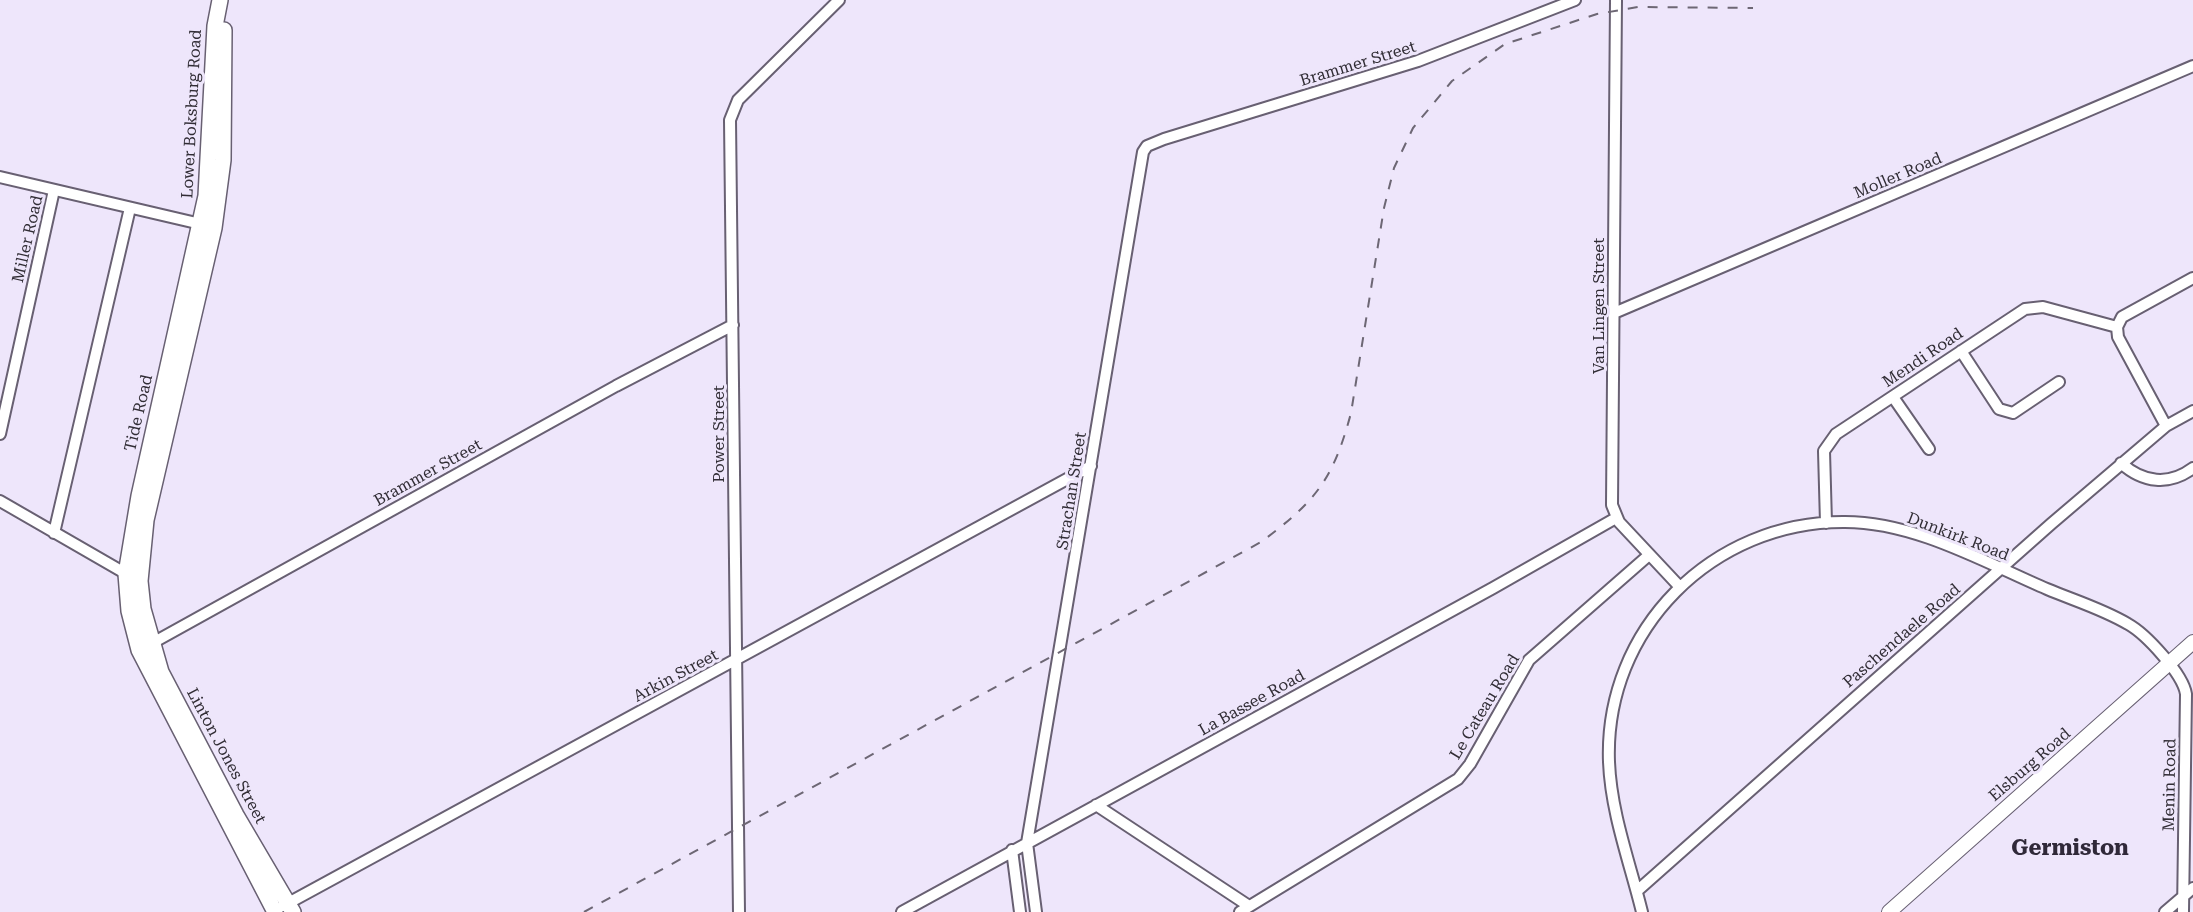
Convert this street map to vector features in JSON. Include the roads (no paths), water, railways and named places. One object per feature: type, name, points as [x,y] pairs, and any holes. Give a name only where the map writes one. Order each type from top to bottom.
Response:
[{"type":"main road","name":"Lower Boksburg Road","points":[[208,226],[221,176],[225,85],[224,22],[220,3]]},
{"type":"main road","name":"Tide Road","points":[[136,610],[126,574],[139,496],[208,226]]},
{"type":"main road","name":"Tide Road","points":[[136,610],[146,520],[208,226]]},
{"type":"main road","name":"Linton Jones Street","points":[[136,610],[145,647],[161,672],[275,911]]},
{"type":"main road","name":"Elsburg Road","points":[[1889,912],[2193,642]]},
{"type":"main road","name":"Linton Jones Street","points":[[237,828],[291,908]]},
{"type":"street","name":"Power Street","points":[[739,912],[732,113],[738,100],[839,0]]},
{"type":"street","name":"Brammer Street","points":[[1147,146],[1418,62],[1575,0]]},
{"type":"street","name":"Van Lingen Street","points":[[1616,0],[1612,498],[1616,518]]},
{"type":"street","name":"Moller Road","points":[[1614,313],[2193,66]]},
{"type":"street","name":"Strachan Street","points":[[1036,912],[1027,843],[1141,160],[1147,146]]},
{"type":"street","points":[[0,177],[208,226]]},
{"type":"street","name":"Miller Road","points":[[0,434],[54,190]]},
{"type":"street","points":[[54,533],[130,208]]},
{"type":"street","points":[[2166,426],[2118,337],[2116,327],[2122,316],[2193,278]]},
{"type":"street","name":"Mendi Road","points":[[1826,523],[1826,446],[1836,434],[2019,311],[2031,307],[2043,307],[2116,327]]},
{"type":"street","name":"Brammer Street","points":[[145,647],[646,370],[734,325]]},
{"type":"street","points":[[1961,351],[1999,410],[2005,413],[2013,413],[2059,382]]},
{"type":"street","points":[[1893,397],[1929,449]]},
{"type":"street","name":"Paschendaele Road","points":[[1637,891],[2121,463],[2166,426],[2193,411]]},
{"type":"street","points":[[2121,463],[2140,478],[2158,481],[2177,478],[2193,468]]},
{"type":"street","name":"Arkin Street","points":[[275,911],[291,908],[594,735],[737,660],[1091,466]]},
{"type":"street","points":[[0,501],[140,581]]},
{"type":"street","points":[[1616,518],[1679,586]]},
{"type":"street","name":"La Bassee Road","points":[[902,912],[1524,571],[1616,518]]},
{"type":"street","name":"Dunkirk Road","points":[[1642,912],[1611,781],[1609,747],[1612,719],[1621,681],[1633,652],[1650,624],[1679,586],[1718,557],[1744,543],[1797,526],[1826,523],[1872,524],[1906,532],[2001,569],[2128,624],[2150,642],[2168,664]]},
{"type":"street","name":"Le Cateau Road","points":[[1245,909],[1458,779],[1470,764],[1529,660],[1649,555]]},
{"type":"street","name":"Menin Road","points":[[2168,664],[2182,681],[2186,694],[2183,912]]},
{"type":"street","points":[[1096,805],[1245,909]]},
{"type":"street","points":[[1012,850],[1020,912]]},
{"type":"street","points":[[2165,912],[2193,888]]},
{"type":"railway","points":[[584,912],[1261,542],[1296,514],[1309,501],[1329,472],[1337,456],[1351,413],[1384,208],[1394,168],[1413,128],[1452,81],[1505,44],[1597,14],[1638,7],[1753,8]]},
{"type":"district","name":"Germiston","points":[[2070,849]]}]
